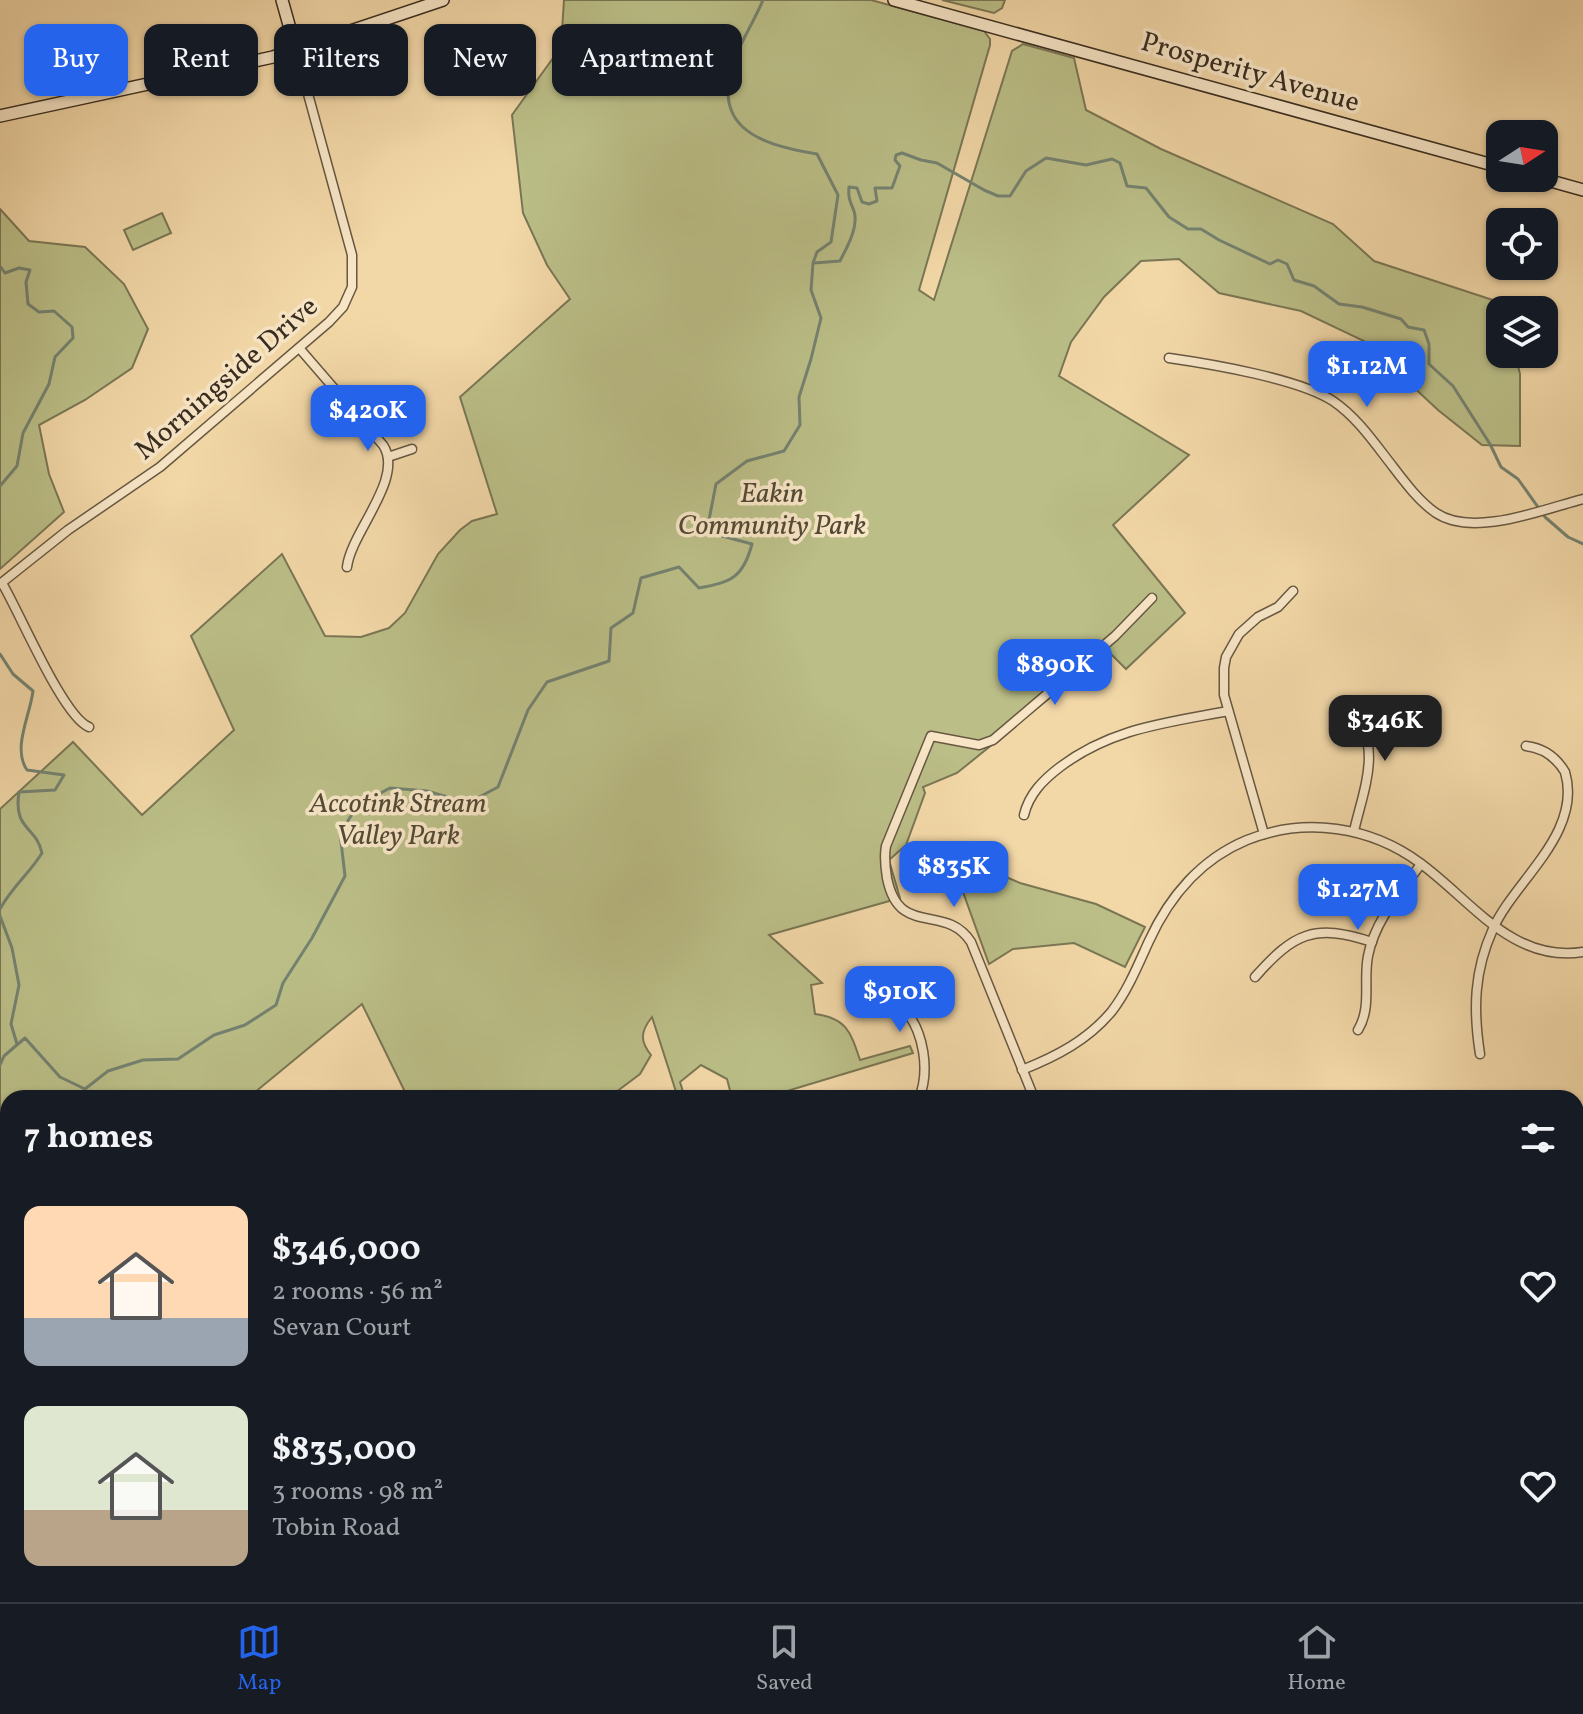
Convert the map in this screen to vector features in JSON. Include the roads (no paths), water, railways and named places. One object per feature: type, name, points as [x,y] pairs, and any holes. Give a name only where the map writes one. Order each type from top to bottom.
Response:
[{"type":"main road","points":[[282,0],[289,24]]},
{"type":"main road","points":[[372,24],[443,0]]},
{"type":"main road","name":"Prosperity Avenue","points":[[894,0],[1486,163]]},
{"type":"main road","points":[[0,116],[274,55]]},
{"type":"main road","points":[[1558,183],[1583,190]]},
{"type":"street","name":"Morningside Drive","points":[[1,583],[68,530],[160,467],[300,349],[343,307],[354,276],[352,255],[309,96]]},
{"type":"street","points":[[300,349],[383,445],[388,457],[385,480],[351,551],[347,567]]},
{"type":"street","points":[[1169,358],[1269,379],[1324,395],[1350,414],[1427,506],[1445,518],[1467,523],[1485,522],[1583,499]]},
{"type":"street","points":[[388,457],[412,449]]},
{"type":"street","points":[[1,583],[58,690],[77,721],[89,727]]},
{"type":"street","points":[[1264,834],[1228,711],[1223,682],[1231,645],[1248,624],[1278,607],[1293,591]]},
{"type":"street","points":[[1031,1090],[971,942],[956,926],[901,909],[889,889],[884,860],[886,846],[931,736],[979,745],[993,740],[1115,636],[1152,598]]},
{"type":"street","points":[[1349,710],[1366,731],[1370,752],[1354,831]]},
{"type":"street","points":[[1024,815],[1037,787],[1090,747],[1130,730],[1228,711]]},
{"type":"street","points":[[1480,1054],[1476,1027],[1476,986],[1482,954],[1494,926],[1564,836],[1572,815],[1572,792],[1565,771],[1550,755],[1526,746]]},
{"type":"street","points":[[1022,1070],[1069,1048],[1099,1025],[1121,998],[1160,917],[1183,886],[1227,850],[1264,834],[1316,827],[1354,831],[1389,844],[1421,864],[1517,942],[1563,953],[1583,952]]},
{"type":"street","points":[[1358,1030],[1367,1005],[1367,963],[1372,942],[1386,911],[1421,864]]},
{"type":"street","points":[[1255,977],[1284,947],[1308,935],[1335,932],[1372,942]]},
{"type":"street","points":[[871,979],[904,1008],[914,1024],[926,1065],[921,1090]]},
{"type":"waterway","points":[[0,1065],[4,1056],[25,1038],[60,1077],[85,1089],[108,1071],[143,1060],[178,1059],[214,1035],[245,1025],[276,1005],[283,983],[312,938],[345,876],[340,833],[358,805],[390,788],[427,791],[468,803],[498,787],[528,710],[547,682],[609,661],[611,628],[633,613],[641,578],[679,567],[699,588],[720,583],[740,571],[752,544],[722,536],[708,525],[716,484],[747,461],[784,451],[800,425],[799,397],[821,318],[811,290],[813,263],[817,252],[831,242],[838,195],[817,154],[756,137],[742,126],[733,113],[728,97],[730,76],[738,51],[763,0]]},
{"type":"waterway","points":[[814,263],[840,261],[855,224],[849,187],[857,188],[862,202],[869,204],[877,201],[875,188],[892,188],[900,166],[895,160],[896,155],[902,153],[937,163],[998,196],[1010,196],[1026,171],[1046,158],[1086,165],[1112,159],[1120,163],[1127,186],[1146,188],[1169,217],[1188,229],[1201,229],[1270,264],[1278,260],[1287,264],[1294,280],[1314,286],[1339,304],[1362,307],[1401,319],[1408,327],[1424,330],[1429,344],[1429,364],[1453,386],[1501,467],[1518,479],[1545,517],[1568,537],[1583,544]]},
{"type":"waterway","points":[[0,266],[5,273],[19,268],[30,270],[26,282],[28,304],[39,312],[54,311],[72,327],[73,338],[55,357],[49,384],[23,433],[17,466],[0,486]]},
{"type":"waterway","points":[[0,654],[13,674],[33,691],[21,752],[27,770],[64,775],[55,790],[19,792],[19,814],[42,853],[0,909]]},
{"type":"waterway","points":[[0,916],[12,948],[19,985],[11,1024],[17,1044]]},
{"type":"waterway","points":[[0,1576],[0,1593]]},
{"type":"park label","name":"Eakin Community Park","points":[[772,510]]},
{"type":"park label","name":"Accotink Stream Valley Park","points":[[398,820]]}]
